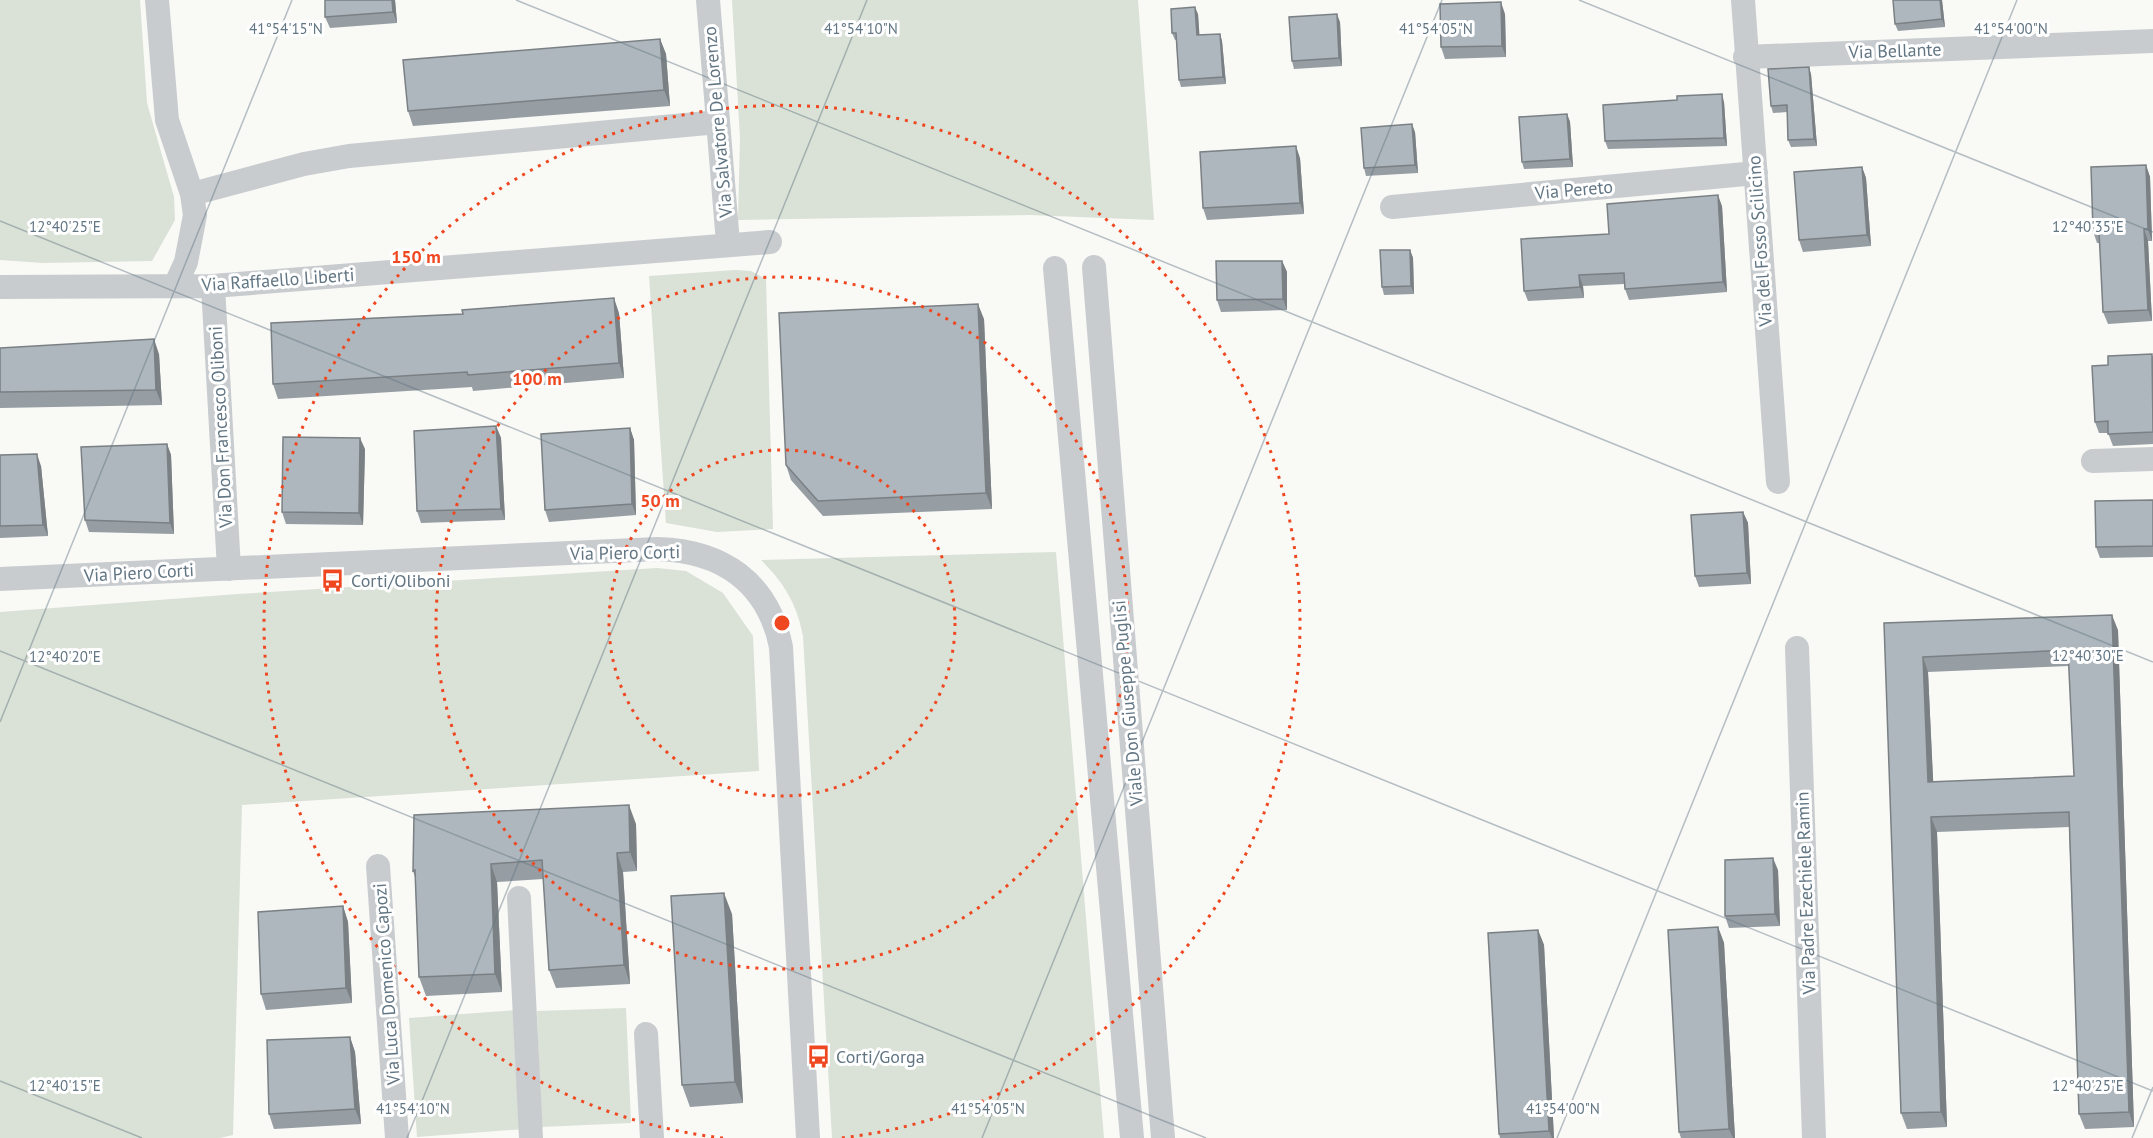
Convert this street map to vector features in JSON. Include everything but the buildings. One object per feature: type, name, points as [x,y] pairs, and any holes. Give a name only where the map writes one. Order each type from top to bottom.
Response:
[{"type":"street","points":[[157,0],[167,120],[192,194],[195,215],[193,238],[176,286]]},
{"type":"street","name":"Via Salvatore De Lorenzo","points":[[708,0],[728,243]]},
{"type":"street","name":"Via del Fosso Scilicino","points":[[1743,0],[1745,57],[1756,173],[1778,482]]},
{"type":"street","name":"Via Bellante","points":[[1745,57],[2153,41]]},
{"type":"street","points":[[192,194],[304,164],[349,156],[718,122]]},
{"type":"street","name":"Via Pereto","points":[[1392,207],[1756,173]]},
{"type":"street","name":"Via Raffaello Liberti","points":[[0,287],[213,286],[728,243],[770,242]]},
{"type":"street","name":"Viale Don Giuseppe Puglisi","points":[[1094,267],[1163,1138]]},
{"type":"street","name":"Viale Don Giuseppe Puglisi","points":[[1054,268],[1132,1138]]},
{"type":"street","name":"Via Don Francesco Oliboni","points":[[213,286],[230,569]]},
{"type":"street","points":[[2093,461],[2153,459]]},
{"type":"street","points":[[1076,499],[1112,496]]},
{"type":"street","name":"Via Piero Corti","points":[[0,579],[674,550],[707,557],[734,572],[758,592],[774,619],[781,647],[808,1138]]},
{"type":"street","name":"Via Padre Ezechiele Ramin","points":[[1797,648],[1815,1138]]},
{"type":"street","name":"Via Luca Domenico Capozi","points":[[378,866],[397,1138]]},
{"type":"street","points":[[519,898],[531,1138]]},
{"type":"street","points":[[646,1034],[652,1138]]},
{"type":"shaded area","points":[[0,0],[140,0],[147,103],[174,197],[175,220],[152,261],[43,263],[0,260]]},
{"type":"shaded area","points":[[732,0],[1138,0],[1154,220],[1030,215],[738,220],[740,138]]},
{"type":"shaded area","points":[[751,271],[766,279],[773,529],[717,532],[666,523],[649,276]]},
{"type":"shaded area","points":[[1056,552],[1104,1138],[832,1138],[803,636],[793,604],[776,577],[761,560]]},
{"type":"shaded area","points":[[657,568],[686,571],[723,593],[753,636],[759,771],[242,805],[233,1135],[220,1138],[0,1138],[0,612],[238,594]]},
{"type":"shaded area","points":[[626,1008],[631,1123],[541,1127],[537,1011]]},
{"type":"shaded area","points":[[517,1010],[525,1129],[417,1137],[409,1018]]},
{"type":"place","name":"Corti/Oliboni","points":[[333,581]]},
{"type":"place","name":"Corti/Gorga","points":[[818,1057]]}]
